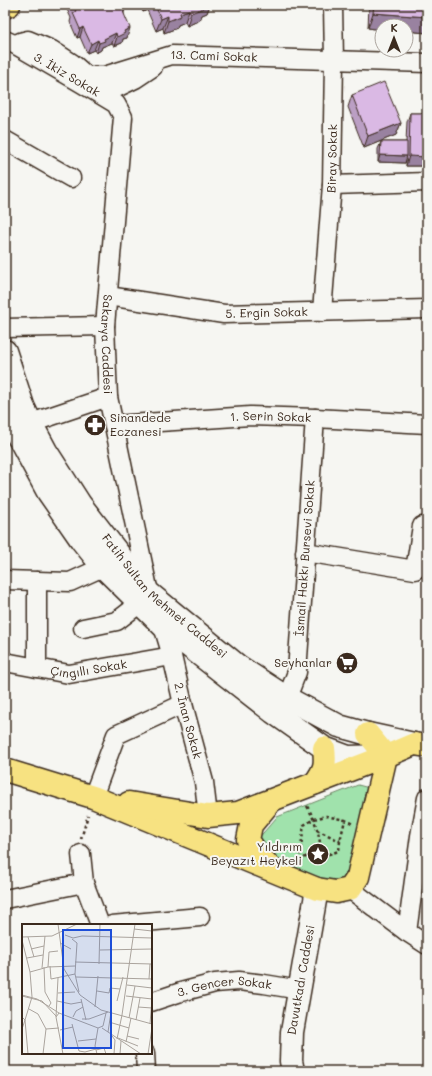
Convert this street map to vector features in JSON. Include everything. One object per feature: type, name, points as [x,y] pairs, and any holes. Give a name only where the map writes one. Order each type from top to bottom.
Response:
[{"type":"main road","points":[[5,7],[9,5]]},
{"type":"main road","name":"Fatih Sultan Mehmet Caddesi","points":[[5,351],[23,406],[17,428]]},
{"type":"main road","name":"Fatih Sultan Mehmet Caddesi","points":[[5,404],[48,492],[82,540],[103,566],[144,598],[238,666],[288,698],[339,726],[420,745]]},
{"type":"main road","name":"Fatih Sultan Mehmet Caddesi","points":[[17,428],[46,451],[163,626],[273,712],[324,748],[348,757],[386,756]]},
{"type":"main road","points":[[368,734],[386,756]]},
{"type":"main road","points":[[93,797],[208,816],[238,813],[386,756],[420,745]]},
{"type":"main road","points":[[315,783],[323,772],[325,761],[324,748]]},
{"type":"main road","points":[[272,800],[251,825],[248,840],[256,852],[288,870],[317,889],[336,892],[350,889],[358,877],[386,756]]},
{"type":"main road","points":[[5,770],[93,797],[288,870]]},
{"type":"main road","name":"Davutkadı Caddesi","points":[[292,1071],[292,1032],[317,889]]},
{"type":"street","name":"Biray Sokak","points":[[322,312],[332,184],[334,61],[333,5]]},
{"type":"street","name":"13. Cami Sokak","points":[[9,42],[28,40],[52,50],[72,63],[87,76],[104,76],[172,56],[427,63]]},
{"type":"street","name":"3. İkiz Sokak","points":[[9,42],[116,104],[123,117]]},
{"type":"street","points":[[102,95],[135,79],[172,56]]},
{"type":"street","name":"Sakarya Caddesi","points":[[123,117],[105,326],[108,397],[144,598]]},
{"type":"street","points":[[5,140],[71,178]]},
{"type":"street","points":[[332,184],[427,182]]},
{"type":"street","name":"5. Ergin Sokak","points":[[108,296],[224,314],[427,309]]},
{"type":"street","points":[[5,328],[105,326]]},
{"type":"street","points":[[17,428],[108,397]]},
{"type":"street","name":"1. Serin Sokak","points":[[114,425],[250,416],[427,424]]},
{"type":"street","name":"İsmail Hakkı Bursevi Sokak","points":[[288,698],[297,672],[315,418]]},
{"type":"street","points":[[305,552],[415,570],[424,526]]},
{"type":"street","points":[[5,580],[70,582],[103,566]]},
{"type":"street","points":[[37,581],[37,668]]},
{"type":"street","points":[[83,628],[117,621],[144,598]]},
{"type":"street","name":"2. İnan Sokak","points":[[163,626],[204,782],[208,816]]},
{"type":"street","name":"Çıngıllı Sokak","points":[[5,662],[69,674],[172,656]]},
{"type":"street","points":[[93,797],[116,735],[183,704]]},
{"type":"street","points":[[407,932],[423,838],[427,798]]},
{"type":"street","points":[[82,854],[84,883],[100,924]]},
{"type":"street","points":[[5,899],[84,883]]},
{"type":"street","points":[[350,889],[407,932],[427,945]]},
{"type":"street","points":[[123,924],[200,917]]},
{"type":"street","name":"3. Gencer Sokak","points":[[152,1002],[215,983],[239,981],[300,990]]},
{"type":"street","points":[[145,1054],[146,1071]]},
{"type":"path","points":[[82,854],[81,841],[93,797]]},
{"type":"path","points":[[306,805],[318,830],[321,848],[329,854],[339,851],[340,841],[346,820]]},
{"type":"path","points":[[288,870],[304,825],[314,819],[326,816],[346,820],[369,830]]},
{"type":"path","points":[[318,830],[340,841]]},
{"type":"path","points":[[288,870],[321,848]]},
{"type":"green space","points":[[358,785],[373,789],[354,872],[345,879],[328,885],[272,866],[257,840],[277,817]]},
{"type":"building","points":[[73,5],[125,5],[126,7],[122,9],[130,28],[124,31],[125,33],[117,37],[116,33],[104,39],[105,41],[99,43],[98,40],[91,44],[83,27],[80,29],[73,13],[76,11]]},
{"type":"building","points":[[155,5],[203,5],[204,8],[191,13],[189,10],[180,13],[181,16],[168,21],[168,16],[161,19]]},
{"type":"building","points":[[374,5],[427,5],[427,17],[373,13]]},
{"type":"building","points":[[384,82],[401,123],[368,136],[352,95]]},
{"type":"building","points":[[410,113],[427,113],[427,157],[409,156]]},
{"type":"building","points":[[381,142],[407,142],[407,156],[380,155]]},
{"type":"place","name":"Sinandede Eczanesi","points":[[95,425]]},
{"type":"place","name":"Seyhanlar","points":[[347,663]]},
{"type":"place","name":"Yıldırım Beyazıt Heykeli","points":[[318,854]]}]
